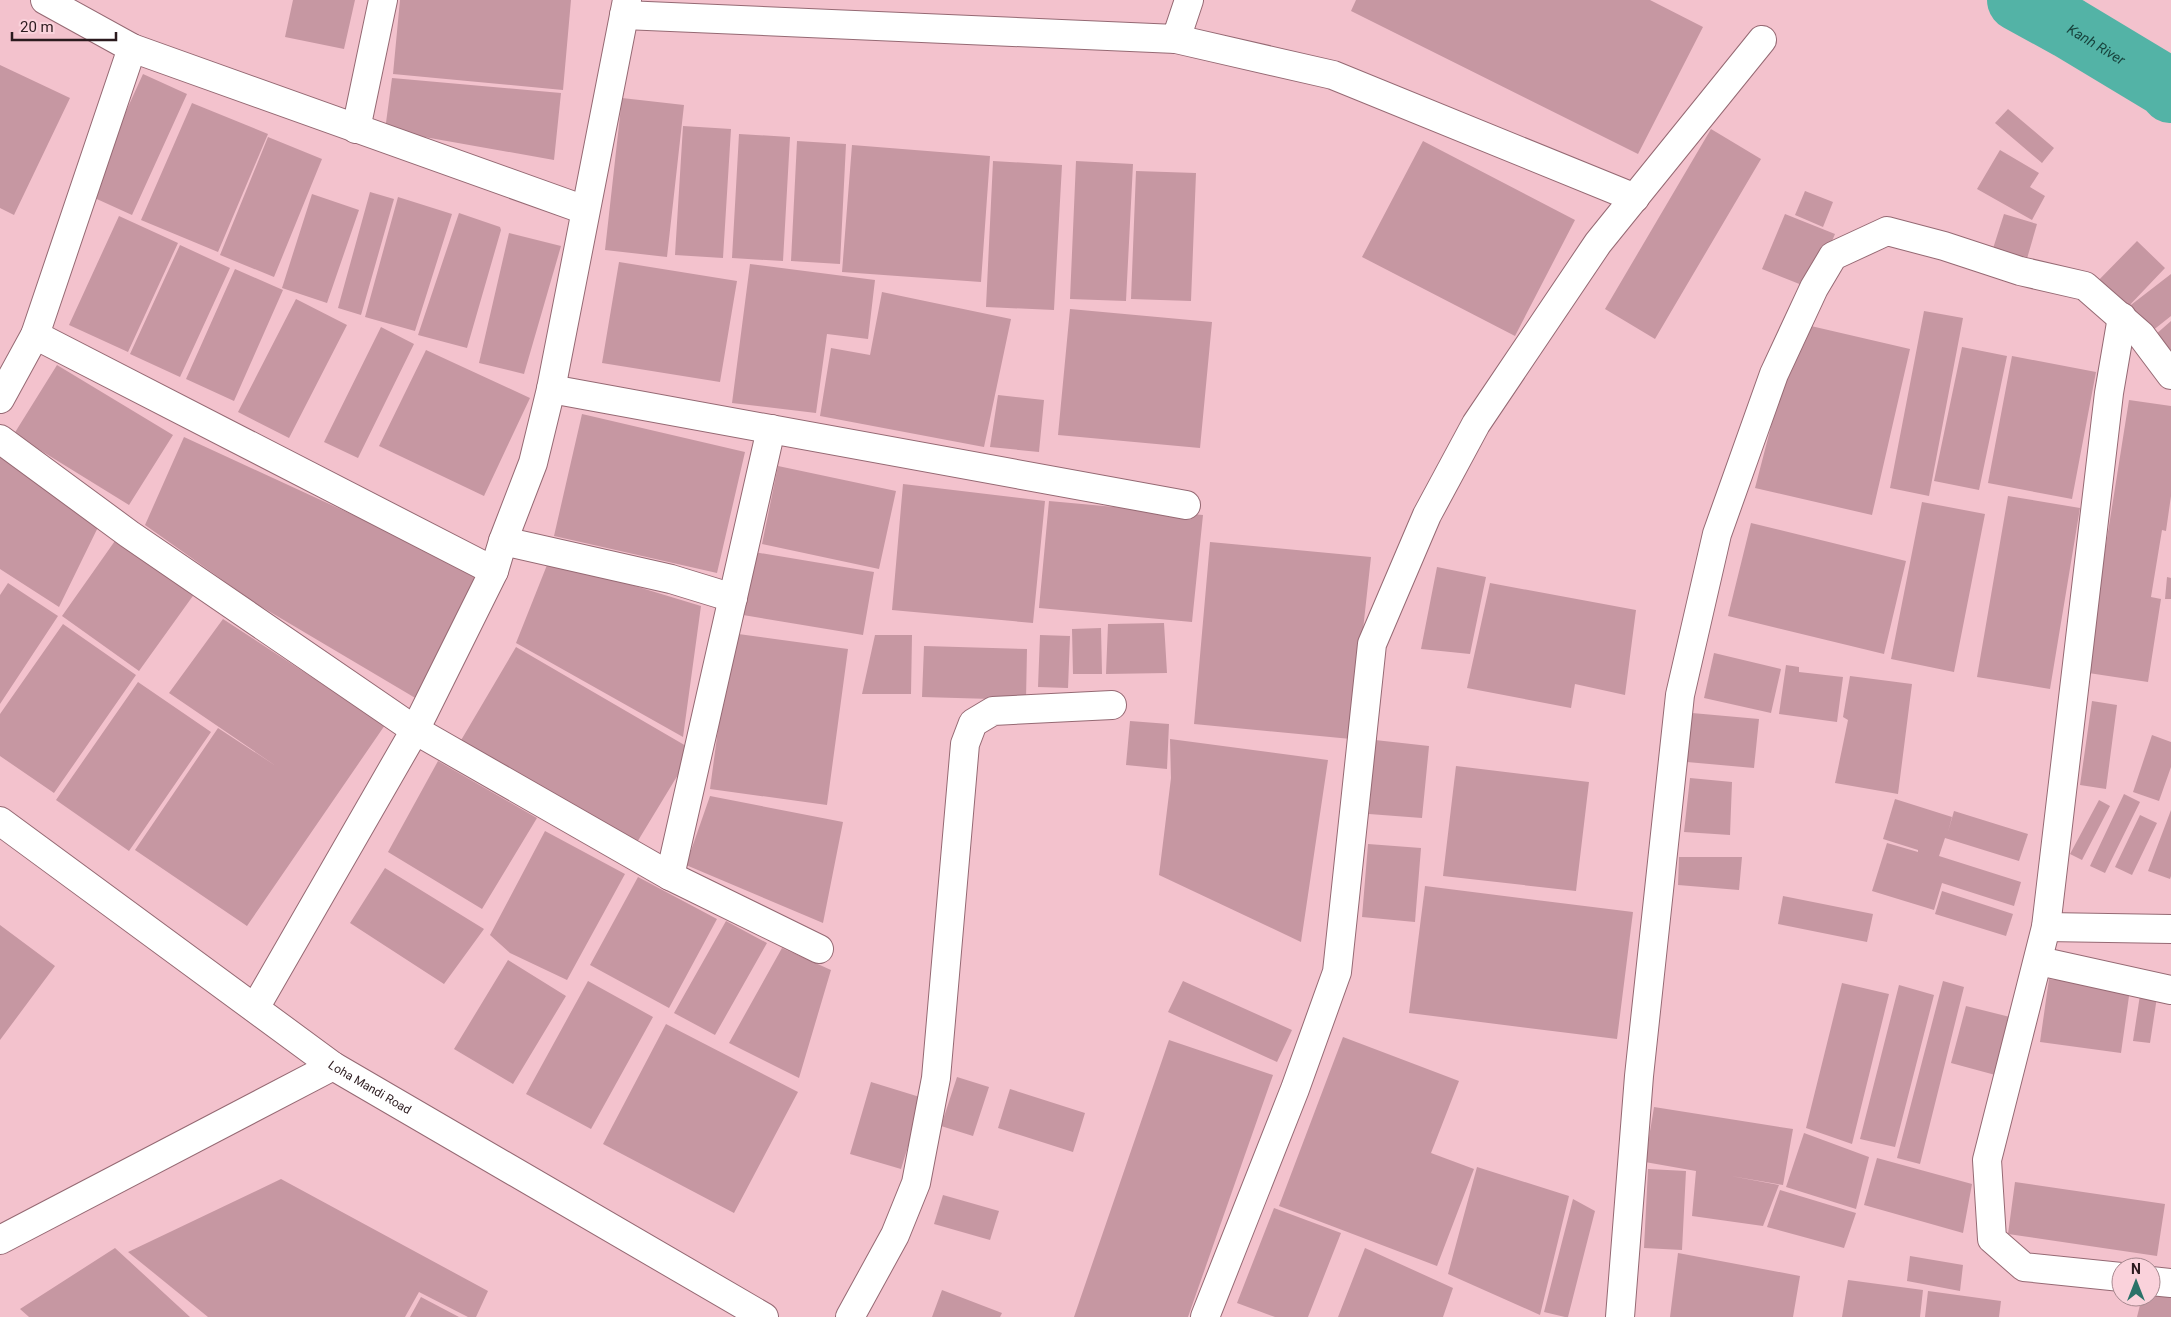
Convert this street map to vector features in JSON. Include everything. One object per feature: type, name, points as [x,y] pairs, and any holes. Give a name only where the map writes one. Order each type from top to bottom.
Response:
[{"type":"street","points":[[45,0],[132,48],[585,210]]},
{"type":"street","points":[[356,129],[383,0]]},
{"type":"street","points":[[1176,39],[1189,0]]},
{"type":"street","points":[[255,1008],[415,730],[494,571],[503,541],[533,463],[552,389],[585,210],[626,8],[1176,39],[1332,75],[1635,198]]},
{"type":"street","points":[[1204,1317],[1295,1089],[1337,972],[1372,644],[1427,516],[1476,424],[1598,243],[1762,40]]},
{"type":"street","points":[[0,399],[35,335],[132,48]]},
{"type":"street","points":[[1620,1317],[1639,1076],[1680,695],[1717,534],[1774,374],[1814,288],[1833,256],[1887,231],[1944,246],[2020,271],[2085,286],[2141,335],[2171,374]]},
{"type":"street","points":[[2111,1277],[2024,1267],[1992,1238],[1987,1160],[2046,927],[2108,402],[2122,318]]},
{"type":"street","points":[[35,335],[494,571]]},
{"type":"street","points":[[552,389],[1186,504]]},
{"type":"street","points":[[670,876],[771,429]]},
{"type":"street","points":[[0,439],[129,534],[415,730],[670,876],[819,949]]},
{"type":"street","points":[[503,541],[671,579],[733,598]]},
{"type":"street","points":[[850,1317],[895,1235],[916,1183],[936,1078],[965,744],[973,723],[993,711],[1112,705]]},
{"type":"street","name":"Loha Mandi Road","points":[[0,821],[333,1066],[764,1317]]},
{"type":"street","points":[[2046,927],[2171,929]]},
{"type":"street","points":[[2038,961],[2171,990]]},
{"type":"street","points":[[0,1240],[333,1066]]},
{"type":"building","points":[[293,0],[355,0],[344,49],[285,37]]},
{"type":"building","points":[[400,0],[571,0],[563,90],[393,74]]},
{"type":"building","points":[[1356,0],[1650,0],[1703,27],[1638,154],[1351,11]]},
{"type":"building","points":[[0,65],[70,98],[14,215],[0,208]]},
{"type":"building","points":[[143,74],[187,94],[132,215],[88,195]]},
{"type":"building","points":[[392,78],[561,93],[554,160],[385,130]]},
{"type":"building","points":[[622,98],[684,105],[667,257],[605,250]]},
{"type":"building","points":[[192,103],[268,134],[218,252],[141,220]]},
{"type":"building","points":[[2008,109],[2054,148],[2042,163],[1995,123]]},
{"type":"building","points":[[683,126],[731,129],[723,258],[675,255]]},
{"type":"building","points":[[1711,129],[1761,159],[1655,339],[1605,309]]},
{"type":"building","points":[[739,134],[790,137],[783,261],[732,258]]},
{"type":"building","points":[[268,137],[322,159],[274,277],[220,255]]},
{"type":"building","points":[[797,141],[846,144],[840,264],[791,261]]},
{"type":"building","points":[[1423,141],[1575,220],[1515,336],[1362,257]]},
{"type":"building","points":[[852,145],[990,156],[981,282],[842,272]]},
{"type":"building","points":[[2000,150],[2039,173],[2030,187],[2045,196],[2032,220],[1977,189]]},
{"type":"building","points":[[993,161],[1062,165],[1054,310],[986,307]]},
{"type":"building","points":[[1076,161],[1133,164],[1126,301],[1070,299]]},
{"type":"building","points":[[1136,171],[1196,173],[1191,301],[1131,299]]},
{"type":"building","points":[[1805,191],[1833,202],[1823,227],[1795,215]]},
{"type":"building","points":[[370,192],[394,199],[361,315],[338,308]]},
{"type":"building","points":[[312,194],[359,210],[327,303],[282,288]]},
{"type":"building","points":[[398,197],[452,214],[415,331],[365,317]]},
{"type":"building","points":[[459,213],[500,227],[501,230],[467,348],[418,335]]},
{"type":"building","points":[[1785,214],[1835,234],[1812,289],[1762,269]]},
{"type":"building","points":[[2004,214],[2037,224],[2024,269],[1990,258]]},
{"type":"building","points":[[119,216],[178,243],[128,352],[69,325]]},
{"type":"building","points":[[509,233],[561,246],[524,374],[479,363]]},
{"type":"building","points":[[2137,241],[2165,268],[2127,308],[2171,274],[2171,316],[2147,335],[2093,286]]},
{"type":"building","points":[[180,245],[230,268],[180,377],[130,354]]},
{"type":"building","points":[[619,262],[737,281],[720,382],[602,363]]},
{"type":"building","points":[[750,264],[875,280],[868,339],[827,334],[816,413],[732,403]]},
{"type":"building","points":[[235,269],[283,290],[234,401],[186,379]]},
{"type":"building","points":[[882,292],[1011,319],[984,447],[820,416],[831,348],[870,355]]},
{"type":"building","points":[[296,299],[347,325],[289,438],[238,412]]},
{"type":"building","points":[[1070,309],[1212,322],[1200,448],[1058,435]]},
{"type":"building","points":[[1924,311],[1963,318],[1929,496],[1890,488]]},
{"type":"building","points":[[2171,321],[2171,355],[2155,335]]},
{"type":"building","points":[[1798,323],[1910,349],[1872,515],[1755,488]]},
{"type":"building","points":[[381,327],[414,344],[358,458],[324,442]]},
{"type":"building","points":[[1962,347],[2007,356],[1979,490],[1934,481]]},
{"type":"building","points":[[426,350],[530,398],[484,496],[379,446]]},
{"type":"building","points":[[2012,356],[2096,372],[2072,499],[1988,483]]},
{"type":"building","points":[[57,365],[173,435],[129,505],[14,434]]},
{"type":"building","points":[[998,395],[1044,400],[1039,452],[990,447]]},
{"type":"building","points":[[2129,400],[2171,406],[2171,496],[2166,531],[2162,530],[2151,597],[2161,599],[2148,682],[2082,672],[2094,620]]},
{"type":"building","points":[[582,414],[745,452],[717,573],[554,536]]},
{"type":"building","points":[[184,437],[477,572],[417,699],[255,603],[145,525]]},
{"type":"building","points":[[0,454],[102,519],[59,607],[0,569]]},
{"type":"building","points":[[778,466],[896,491],[879,569],[762,544]]},
{"type":"building","points":[[903,484],[1045,501],[1033,623],[892,610]]},
{"type":"building","points":[[2008,496],[2080,508],[2050,689],[1977,677]]},
{"type":"building","points":[[1049,501],[1203,515],[1192,622],[1039,608]]},
{"type":"building","points":[[1922,502],[1985,514],[1954,672],[1891,659]]},
{"type":"building","points":[[1751,523],[1906,561],[1884,654],[1728,616]]},
{"type":"building","points":[[117,538],[195,593],[139,671],[62,616]]},
{"type":"building","points":[[1210,542],[1371,557],[1351,739],[1194,724]]},
{"type":"building","points":[[754,552],[874,572],[863,635],[743,615]]},
{"type":"building","points":[[549,560],[701,606],[683,737],[516,643]]},
{"type":"building","points":[[1437,567],[1486,577],[1470,654],[1421,649]]},
{"type":"building","points":[[2167,577],[2171,578],[2171,599],[2165,599]]},
{"type":"building","points":[[8,583],[58,616],[0,704],[0,595]]},
{"type":"building","points":[[1490,583],[1636,610],[1625,695],[1575,684],[1571,708],[1467,688]]},
{"type":"building","points":[[223,619],[385,725],[247,926],[135,850],[218,728],[276,766],[169,693]]},
{"type":"building","points":[[1164,623],[1167,673],[1106,674],[1108,624]]},
{"type":"building","points":[[63,624],[136,675],[54,793],[0,756],[0,714]]},
{"type":"building","points":[[1101,628],[1102,674],[1073,674],[1072,629]]},
{"type":"building","points":[[731,633],[848,649],[827,805],[710,789]]},
{"type":"building","points":[[875,635],[912,635],[911,694],[862,694]]},
{"type":"building","points":[[1040,635],[1070,636],[1068,688],[1038,687]]},
{"type":"building","points":[[924,646],[1027,649],[1026,700],[922,697]]},
{"type":"building","points":[[516,647],[693,750],[636,844],[460,742]]},
{"type":"building","points":[[1714,653],[1781,669],[1771,713],[1704,698]]},
{"type":"building","points":[[1786,665],[1799,667],[1799,672],[1843,677],[1837,722],[1779,714]]},
{"type":"building","points":[[1850,676],[1912,684],[1898,794],[1835,783],[1848,720],[1843,717]]},
{"type":"building","points":[[138,682],[211,732],[129,851],[56,800]]},
{"type":"building","points":[[2092,701],[2117,705],[2106,789],[2080,785]]},
{"type":"building","points":[[1692,713],[1759,719],[1754,768],[1687,762]]},
{"type":"building","points":[[1130,721],[1169,724],[1167,769],[1126,765]]},
{"type":"building","points":[[2152,735],[2171,742],[2171,767],[2159,801],[2133,792]]},
{"type":"building","points":[[1170,739],[1328,760],[1301,942],[1159,875],[1171,778]]},
{"type":"building","points":[[1375,740],[1429,746],[1422,818],[1369,814]]},
{"type":"building","points":[[438,761],[537,818],[482,909],[388,852]]},
{"type":"building","points":[[1456,766],[1589,782],[1576,891],[1443,876]]},
{"type":"building","points":[[1690,778],[1732,782],[1730,835],[1684,832]]},
{"type":"building","points":[[2124,794],[2140,802],[2105,873],[2090,866]]},
{"type":"building","points":[[710,796],[843,822],[823,923],[686,865]]},
{"type":"building","points":[[1895,799],[1952,817],[1948,832],[1954,811],[2028,834],[2019,861],[1945,838],[1939,856],[2021,882],[2014,906],[1942,883],[1934,910],[1872,891],[1887,843],[1918,852],[1918,850],[1883,839]]},
{"type":"building","points":[[2099,800],[2110,806],[2082,860],[2070,854]]},
{"type":"building","points":[[2171,810],[2171,876],[2170,879],[2148,871]]},
{"type":"building","points":[[2140,815],[2157,823],[2132,875],[2115,867]]},
{"type":"building","points":[[545,831],[625,874],[567,980],[510,953],[490,935]]},
{"type":"building","points":[[1368,844],[1421,848],[1415,922],[1362,917]]},
{"type":"building","points":[[1679,857],[1742,857],[1739,890],[1678,885]]},
{"type":"building","points":[[385,868],[484,929],[444,984],[350,923]]},
{"type":"building","points":[[638,877],[717,919],[669,1008],[590,965]]},
{"type":"building","points":[[1425,886],[1633,912],[1617,1039],[1409,1013]]},
{"type":"building","points":[[1942,891],[2013,914],[2006,936],[1935,914]]},
{"type":"building","points":[[1783,896],[1873,914],[1867,942],[1778,924]]},
{"type":"building","points":[[726,921],[767,943],[715,1035],[674,1013]]},
{"type":"building","points":[[0,925],[55,966],[0,1040]]},
{"type":"building","points":[[782,948],[831,970],[799,1078],[729,1043]]},
{"type":"building","points":[[508,960],[566,996],[513,1084],[454,1049]]},
{"type":"building","points":[[2049,979],[2130,989],[2121,1053],[2040,1042]]},
{"type":"building","points":[[588,981],[653,1017],[591,1129],[526,1094]]},
{"type":"building","points":[[1183,981],[1292,1030],[1277,1062],[1168,1012]]},
{"type":"building","points":[[1943,981],[1964,987],[1920,1164],[1897,1158]]},
{"type":"building","points":[[1842,983],[1889,994],[1852,1144],[1806,1128]]},
{"type":"building","points":[[1899,985],[1934,995],[1895,1147],[1860,1139]]},
{"type":"building","points":[[2140,995],[2157,997],[2150,1043],[2133,1041]]},
{"type":"building","points":[[1966,1006],[2014,1018],[1999,1076],[1951,1063]]},
{"type":"building","points":[[666,1024],[798,1092],[734,1213],[603,1144]]},
{"type":"building","points":[[1343,1037],[1459,1081],[1431,1153],[1474,1169],[1437,1266],[1279,1206]]},
{"type":"building","points":[[1169,1040],[1273,1075],[1188,1317],[1074,1317]]},
{"type":"building","points":[[957,1077],[989,1087],[973,1136],[941,1126]]},
{"type":"building","points":[[871,1082],[923,1098],[901,1169],[850,1154]]},
{"type":"building","points":[[1010,1089],[1085,1113],[1073,1152],[998,1128]]},
{"type":"building","points":[[1654,1107],[1793,1129],[1783,1185],[1731,1176],[1779,1185],[1763,1226],[1692,1216],[1696,1171],[1645,1162]]},
{"type":"building","points":[[1804,1133],[1869,1157],[1856,1209],[1786,1187]]},
{"type":"building","points":[[1877,1158],[1972,1184],[1963,1233],[1864,1205]]},
{"type":"building","points":[[1477,1167],[1569,1196],[1540,1315],[1448,1274]]},
{"type":"building","points":[[1648,1169],[1686,1171],[1682,1250],[1644,1248]]},
{"type":"building","points":[[281,1179],[488,1291],[476,1317],[468,1317],[419,1292],[405,1317],[208,1317],[128,1252]]},
{"type":"building","points":[[2015,1182],[2165,1204],[2157,1256],[2008,1234]]},
{"type":"building","points":[[1780,1190],[1856,1213],[1844,1248],[1767,1227]]},
{"type":"building","points":[[943,1195],[999,1211],[990,1240],[934,1224]]},
{"type":"building","points":[[1573,1199],[1595,1211],[1568,1317],[1565,1317],[1544,1312]]},
{"type":"building","points":[[1274,1208],[1341,1233],[1308,1317],[1275,1317],[1237,1303]]},
{"type":"building","points":[[115,1248],[190,1317],[29,1317],[20,1309]]},
{"type":"building","points":[[1365,1248],[1453,1288],[1443,1317],[1338,1317]]},
{"type":"building","points":[[1678,1253],[1800,1276],[1793,1317],[1670,1317]]},
{"type":"building","points":[[1910,1256],[1963,1265],[1960,1291],[1907,1281]]},
{"type":"building","points":[[1848,1280],[1923,1290],[1920,1317],[1842,1317]]},
{"type":"building","points":[[2161,1289],[2171,1292],[2171,1317],[2137,1317],[2140,1307],[2161,1307]]},
{"type":"building","points":[[942,1290],[1002,1313],[1000,1317],[932,1317]]},
{"type":"building","points":[[1928,1291],[2001,1301],[1999,1317],[1925,1317]]},
{"type":"building","points":[[421,1297],[459,1317],[410,1317]]},
{"type":"waterway","name":"Kanh River","points":[[2018,0],[2069,28],[2167,87],[2171,92]]}]
